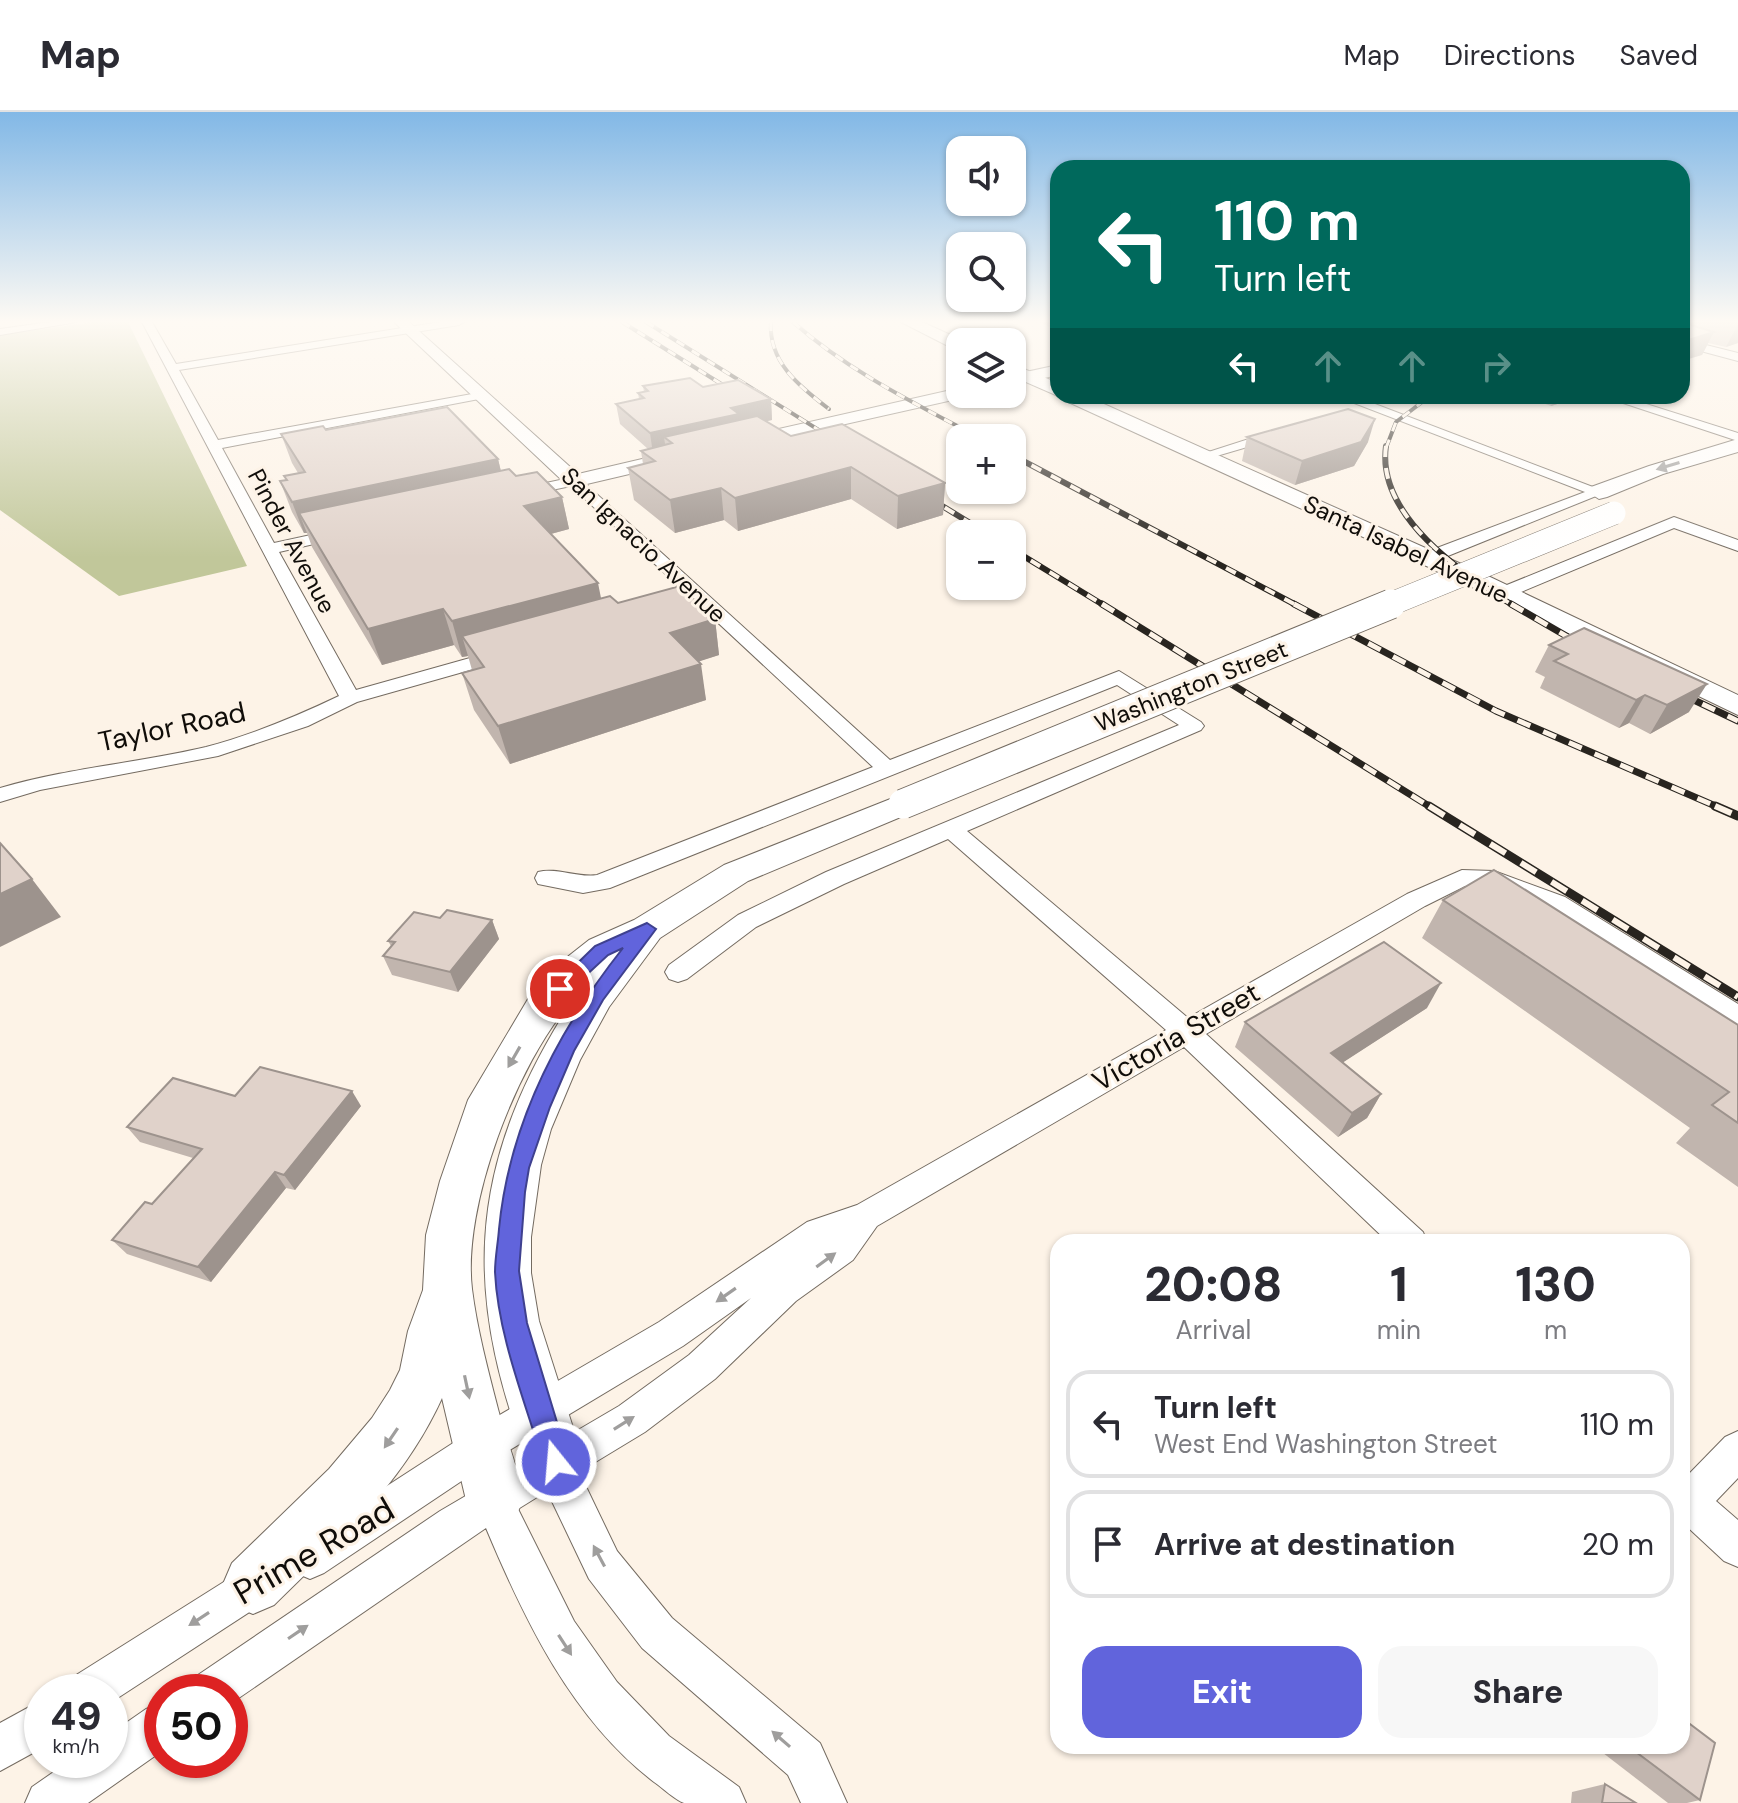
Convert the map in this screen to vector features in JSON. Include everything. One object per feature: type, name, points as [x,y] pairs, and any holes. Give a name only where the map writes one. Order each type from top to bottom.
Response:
[{"type":"main road","name":"Santa Isabel Avenue","points":[[1089,404],[1503,593],[1738,706]]},
{"type":"main road","name":"Washington Street","points":[[647,929],[736,873],[1614,504],[1656,470],[1738,447]]},
{"type":"main road","points":[[1669,489],[1738,447]]},
{"type":"main road","points":[[253,1584],[372,1466],[397,1429],[425,1376],[433,1331],[447,1288],[450,1235],[463,1181],[489,1100],[545,1005],[575,972],[602,950],[647,929]]},
{"type":"main road","points":[[556,1462],[514,1323],[507,1271],[510,1217],[518,1168],[564,1050],[596,995],[647,929]]},
{"type":"main road","points":[[447,1288],[494,1500]]},
{"type":"street","name":"Pinder Avenue","points":[[190,401],[350,698]]},
{"type":"street","points":[[215,445],[448,401]]},
{"type":"street","name":"San Ignacio Avenue","points":[[486,401],[574,481],[695,601],[887,768]]},
{"type":"street","points":[[723,447],[925,401]]},
{"type":"street","points":[[1364,404],[1614,504]]},
{"type":"street","points":[[1633,404],[1738,437]]},
{"type":"street","points":[[1339,415],[1369,406]]},
{"type":"street","points":[[1203,456],[1294,429]]},
{"type":"street","points":[[497,498],[693,454]]},
{"type":"street","points":[[1427,558],[1491,534],[1614,504]]},
{"type":"street","points":[[1503,593],[1674,522],[1738,546]]},
{"type":"street","points":[[268,549],[360,529]]},
{"type":"street","points":[[1491,534],[1567,566]]},
{"type":"street","name":"Taylor Road","points":[[0,795],[63,779],[211,752],[301,722],[350,698],[526,649]]},
{"type":"street","points":[[547,878],[573,884],[601,882],[1119,677],[1194,726],[835,878],[747,921],[678,972]]},
{"type":"street","points":[[951,829],[1185,1031],[1402,1234]]},
{"type":"street","name":"Victoria Street","points":[[540,1411],[581,1390],[671,1334],[818,1232],[866,1216],[1185,1031],[1416,900],[1462,878],[1494,879],[1556,903],[1738,1017]]},
{"type":"street","name":"Victoria Street","points":[[556,1462],[632,1419],[702,1367],[784,1290],[841,1249],[866,1216]]},
{"type":"street","name":"Prime Road","points":[[116,1674],[253,1584],[306,1562],[540,1411]]},
{"type":"street","points":[[1690,1494],[1738,1450]]},
{"type":"street","points":[[556,1462],[570,1500],[603,1565],[657,1633],[804,1759],[824,1803]]},
{"type":"street","name":"Prime Road","points":[[237,1674],[494,1500],[556,1462]]},
{"type":"street","points":[[494,1500],[525,1576],[597,1693],[654,1753],[723,1803]]},
{"type":"street","points":[[1690,1504],[1738,1547]]},
{"type":"street","points":[[0,1749],[24,1734]]},
{"type":"street","points":[[48,1803],[144,1737]]},
{"type":"green space","points":[[0,401],[166,401],[247,566],[119,596],[0,510]]},
{"type":"building","points":[[630,401],[762,401],[731,408],[739,414],[650,433],[616,404]]},
{"type":"building","points":[[447,407],[498,459],[292,502],[280,481],[287,480],[284,476],[305,472],[281,434],[323,426],[326,430]]},
{"type":"building","points":[[1348,409],[1375,419],[1361,442],[1302,461],[1247,437]]},
{"type":"building","points":[[757,416],[791,436],[842,424],[945,483],[898,496],[851,467],[735,498],[721,488],[670,500],[628,468],[655,461],[641,451],[672,443],[664,437]]},
{"type":"building","points":[[509,469],[516,476],[537,472],[562,497],[524,506],[598,583],[452,621],[443,609],[368,629],[299,513]]},
{"type":"building","points":[[680,586],[715,619],[670,633],[701,664],[498,726],[462,673],[484,667],[462,636],[610,596],[618,603]]},
{"type":"building","points":[[1584,628],[1707,684],[1667,705],[1645,695],[1636,700],[1554,661],[1568,654],[1549,645]]},
{"type":"building","points":[[0,843],[32,879],[0,894]]},
{"type":"building","points":[[1494,870],[1738,1025],[1738,1123],[1712,1105],[1729,1092],[1443,900]]},
{"type":"building","points":[[447,910],[492,920],[450,972],[383,956],[395,942],[388,941],[414,912],[440,918]]},
{"type":"building","points":[[1384,942],[1441,983],[1331,1053],[1381,1094],[1352,1113],[1245,1022]]},
{"type":"building","points":[[260,1067],[352,1091],[284,1175],[275,1172],[198,1267],[112,1240],[145,1202],[152,1204],[202,1149],[127,1127],[173,1078],[235,1096]]},
{"type":"building","points":[[1690,1724],[1715,1743],[1700,1800],[1639,1754],[1690,1754]]},
{"type":"building","points":[[1605,1784],[1636,1803],[1602,1803]]},
{"type":"railway","points":[[772,401],[838,442]]},
{"type":"railway","points":[[819,401],[829,409]]},
{"type":"railway","points":[[911,401],[954,424]]},
{"type":"railway","points":[[1386,448],[1396,422],[1420,404]]},
{"type":"railway","points":[[1386,448],[1387,472],[1395,496],[1409,519],[1448,560],[1511,604]]},
{"type":"railway","points":[[1026,462],[1298,606]]},
{"type":"railway","points":[[926,496],[965,520]]},
{"type":"railway","points":[[1026,558],[1105,606]]},
{"type":"railway","points":[[1102,604],[1432,808]]},
{"type":"railway","points":[[1294,604],[1496,711],[1720,808]]},
{"type":"railway","points":[[1511,604],[1587,648]]},
{"type":"railway","points":[[1677,692],[1738,721]]},
{"type":"railway","points":[[1429,806],[1738,997]]},
{"type":"railway","points":[[1715,806],[1738,816]]},
{"type":"route","points":[[556,1462],[514,1323],[507,1271],[510,1217],[518,1168],[564,1050],[596,995],[647,929],[602,950],[560,989]]}]
